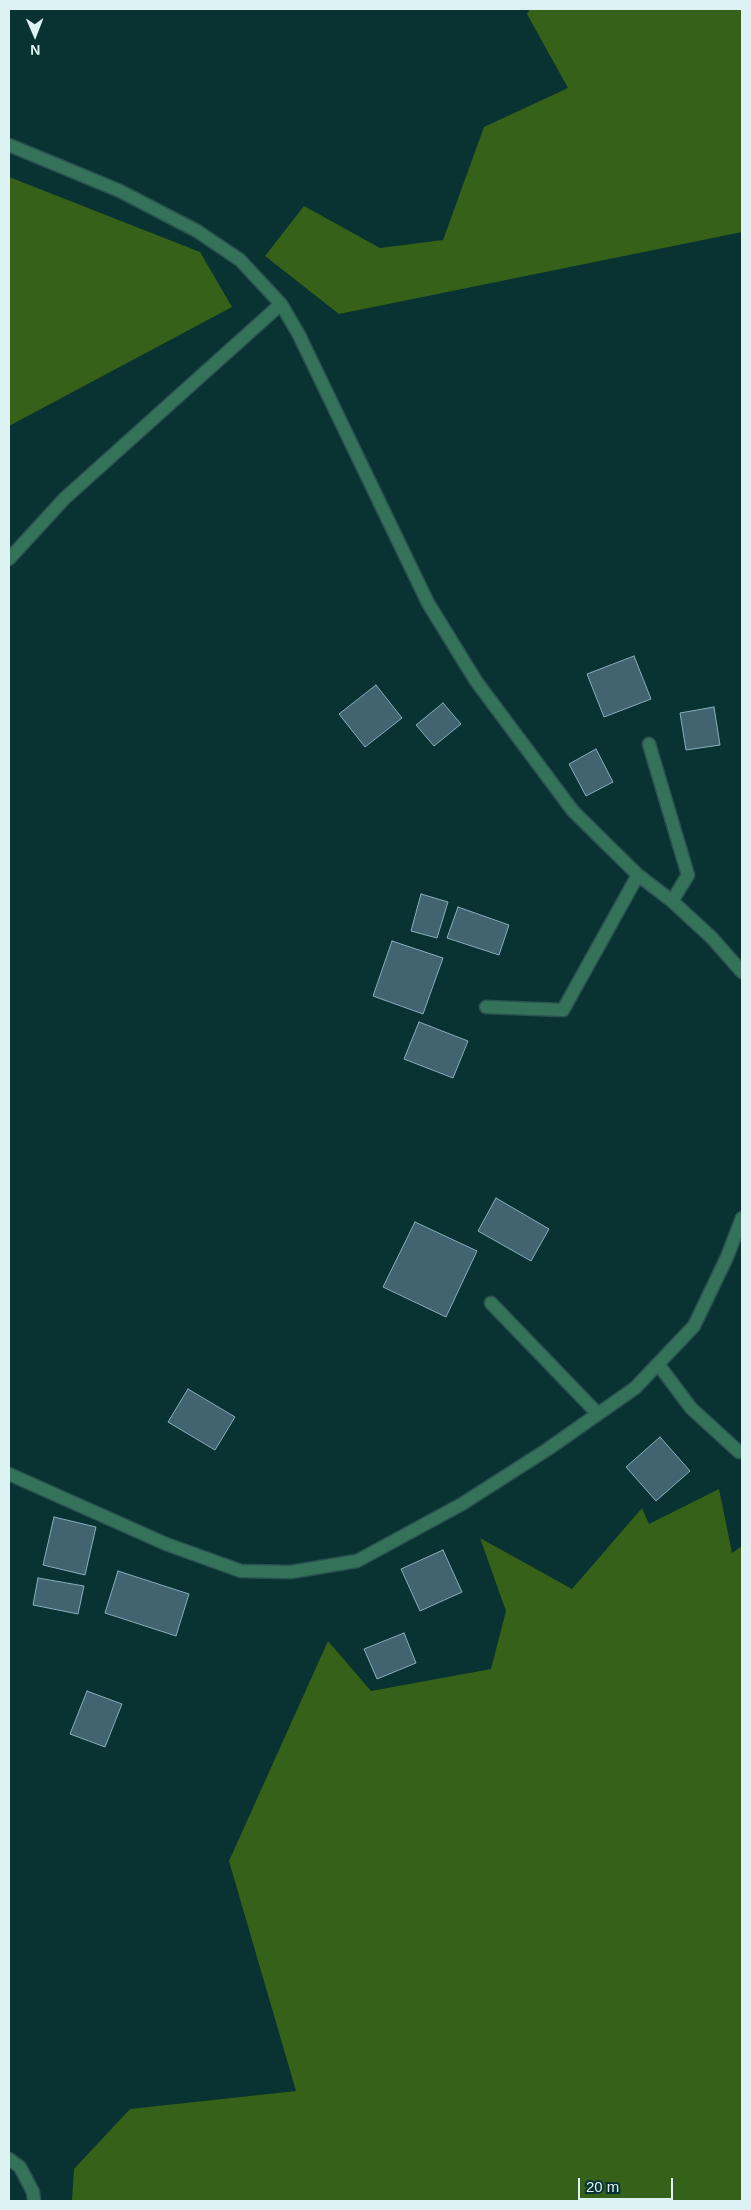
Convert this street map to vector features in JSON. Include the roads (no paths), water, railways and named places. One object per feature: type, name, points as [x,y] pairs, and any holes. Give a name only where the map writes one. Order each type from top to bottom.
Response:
[{"type":"street","points":[[9,144],[120,191],[197,231],[240,260],[281,304],[299,335],[428,603],[476,681],[573,812],[638,875],[672,901],[712,938],[742,972]]},
{"type":"street","points":[[9,559],[64,498],[281,304]]},
{"type":"street","points":[[649,744],[688,875],[672,901]]},
{"type":"street","points":[[486,1007],[563,1010],[638,875]]},
{"type":"street","points":[[9,1474],[166,1544],[241,1571],[291,1572],[357,1561],[462,1504],[548,1449],[635,1388],[694,1326],[727,1257],[742,1218]]},
{"type":"street","points":[[492,1303],[598,1414]]},
{"type":"street","points":[[658,1364],[691,1408],[739,1452]]},
{"type":"street","points":[[9,2158],[20,2167],[33,2192],[34,2201]]}]
